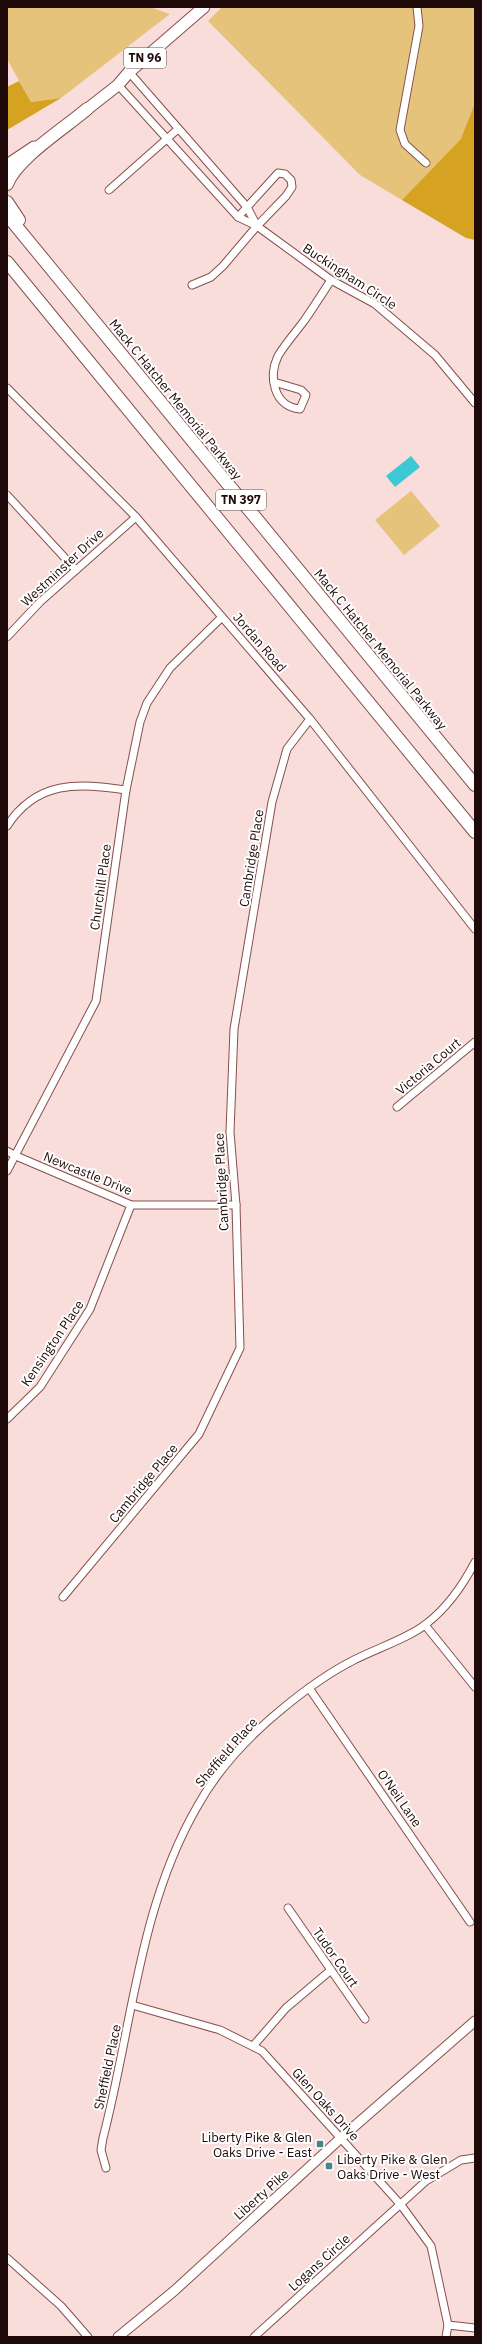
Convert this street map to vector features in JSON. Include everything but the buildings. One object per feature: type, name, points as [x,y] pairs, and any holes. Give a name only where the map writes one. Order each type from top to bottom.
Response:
[{"type":"highway","points":[[7,184],[10,175],[22,161],[87,109]]},
{"type":"highway","points":[[7,202],[23,227],[74,288],[78,301]]},
{"type":"highway","name":"Mack C Hatcher Memorial Parkway","points":[[7,215],[475,785]]},
{"type":"highway","name":"TN 397","points":[[7,262],[475,832]]},
{"type":"main road","name":"TN 96","points":[[7,165],[87,109],[118,85],[129,72],[204,7]]},
{"type":"street","points":[[417,7],[419,26],[400,130],[404,144],[426,163]]},
{"type":"street","name":"Buckingham Circle","points":[[129,72],[247,207],[257,226]]},
{"type":"street","name":"Buckingham Circle","points":[[118,85],[238,217],[257,226],[331,280],[375,304],[435,355],[475,403]]},
{"type":"street","points":[[109,190],[178,129]]},
{"type":"street","points":[[192,285],[211,277],[223,266],[257,226],[286,196],[292,187],[292,180],[285,174],[278,173],[238,217]]},
{"type":"street","points":[[274,382],[301,390],[306,395],[304,403],[300,409],[292,408],[283,403],[276,393],[274,382],[274,368],[278,357],[331,280]]},
{"type":"street","name":"Jordan Road","points":[[7,388],[136,517],[310,719],[475,929]]},
{"type":"street","points":[[7,495],[76,570]]},
{"type":"street","name":"Westminster Drive","points":[[7,637],[40,602],[136,517]]},
{"type":"street","name":"Churchill Place","points":[[7,1170],[16,1156],[96,1001],[126,790],[140,722],[147,703],[170,668],[222,618]]},
{"type":"street","name":"Cambridge Place","points":[[63,1597],[199,1434],[240,1348],[236,1205],[230,1132],[234,1029],[272,802],[287,750],[310,719]]},
{"type":"street","points":[[7,826],[23,806],[46,792],[56,788],[79,785],[126,790]]},
{"type":"street","name":"Victoria Court","points":[[397,1107],[475,1042]]},
{"type":"street","name":"Newcastle Drive","points":[[7,1151],[131,1205],[236,1205]]},
{"type":"street","name":"Kensington Place","points":[[7,1419],[40,1387],[90,1309],[131,1205]]},
{"type":"street","name":"Sheffield Place","points":[[106,2168],[101,2150],[132,2005],[139,1964],[162,1884],[173,1854],[197,1806],[215,1779],[247,1743],[281,1710],[332,1671],[425,1625],[458,1591],[475,1562]]},
{"type":"street","points":[[425,1625],[475,1687]]},
{"type":"street","name":"O'Neil Lane","points":[[309,1688],[470,1922]]},
{"type":"street","name":"Tudor Court","points":[[288,1908],[365,2019]]},
{"type":"street","points":[[254,2046],[286,2008],[331,1970]]},
{"type":"street","name":"Glen Oaks Drive","points":[[132,2005],[220,2030],[262,2051],[401,2205],[431,2246],[448,2325],[446,2337]]},
{"type":"street","name":"Liberty Pike","points":[[118,2337],[179,2286],[341,2138],[475,2021]]},
{"type":"street","name":"Logans Circle","points":[[254,2337],[426,2181],[446,2167],[461,2160],[475,2158]]},
{"type":"street","points":[[7,2258],[61,2306],[88,2337]]},
{"type":"street","points":[[448,2325],[475,2328]]},
{"type":"shaded area","points":[[7,7],[150,7],[170,14],[61,98],[31,102],[7,59]]},
{"type":"shaded area","points":[[222,7],[475,7],[475,103],[462,139],[402,200],[360,175],[208,21]]},
{"type":"shaded area","points":[[19,81],[31,102],[61,98],[7,130],[7,87]]},
{"type":"shaded area","points":[[475,103],[475,240],[466,238],[402,200],[461,139]]},
{"type":"shaded area","points":[[411,491],[440,526],[404,555],[375,520]]},
{"type":"water","points":[[411,456],[420,467],[395,487],[386,476]]},
{"type":"place","name":"Liberty Pike & Glen Oaks Drive - East","points":[[320,2144]]},
{"type":"place","name":"Liberty Pike & Glen Oaks Drive - West","points":[[329,2166]]}]
